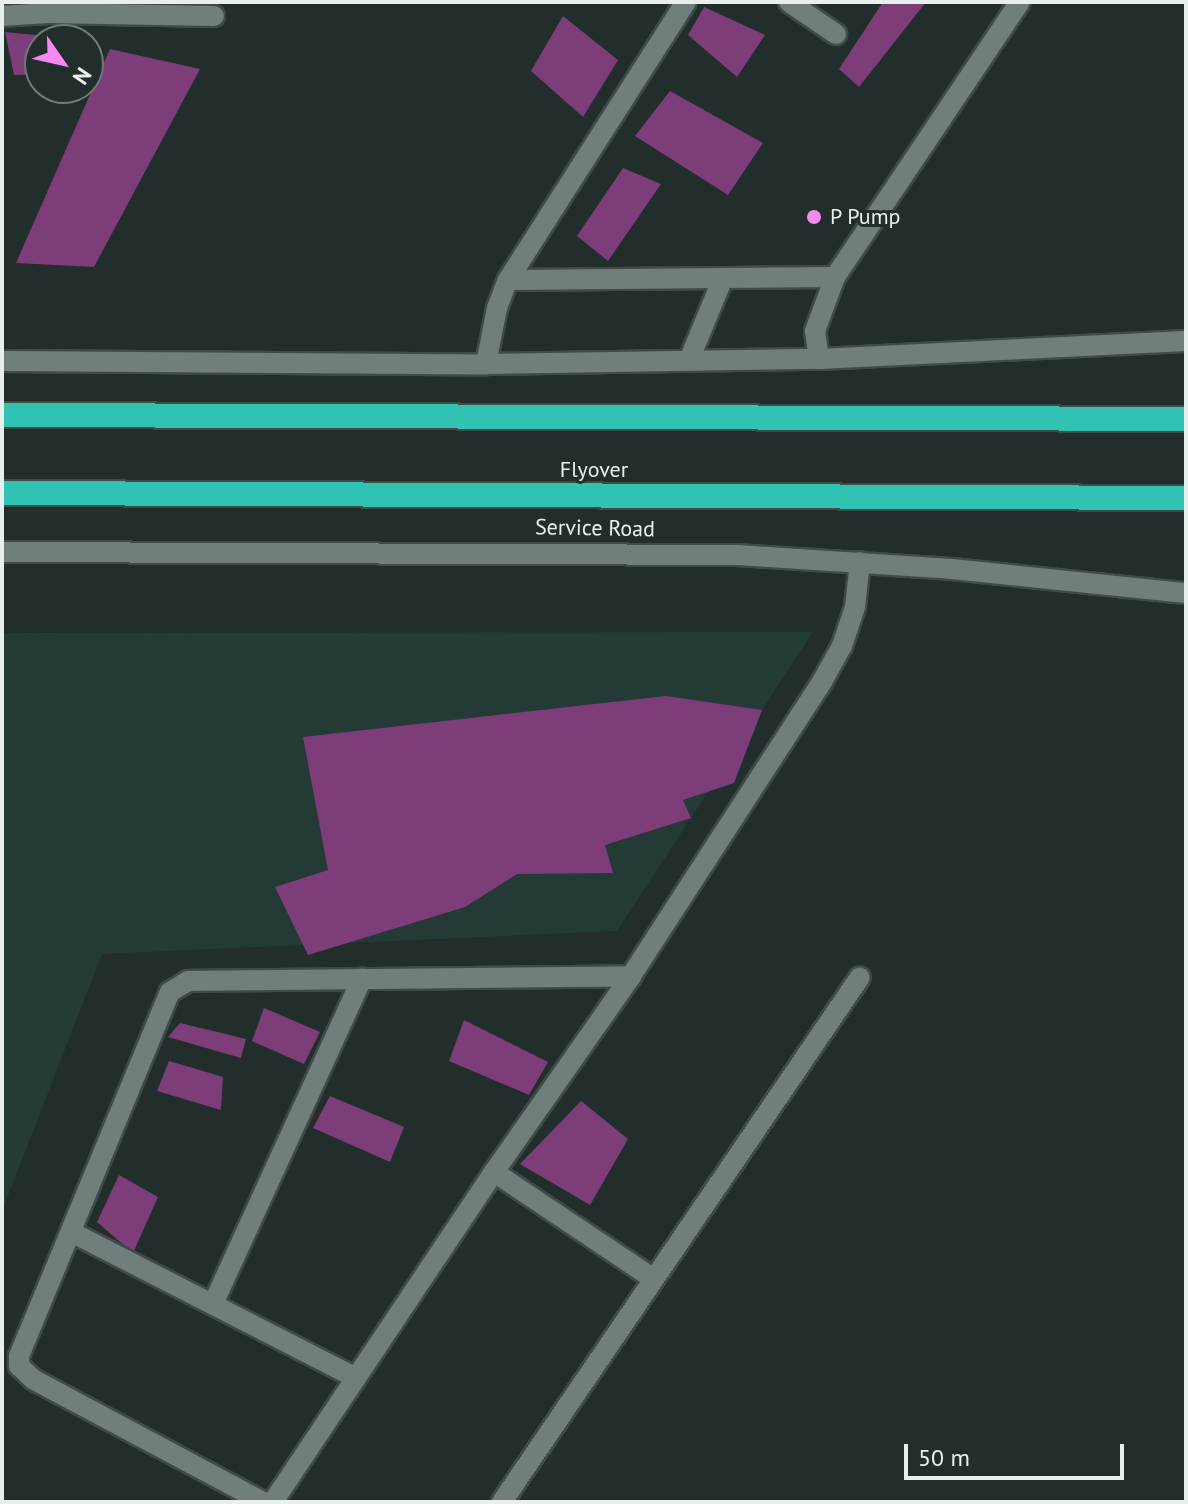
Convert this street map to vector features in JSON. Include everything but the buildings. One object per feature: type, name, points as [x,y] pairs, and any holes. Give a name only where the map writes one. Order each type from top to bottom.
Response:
[{"type":"highway","points":[[2,415],[1186,419]]},
{"type":"highway","name":"Flyover","points":[[2,493],[1186,498]]},
{"type":"street","points":[[486,364],[494,321],[508,280],[686,2]]},
{"type":"street","points":[[789,2],[836,34]]},
{"type":"street","points":[[819,359],[815,331],[835,277],[1020,2]]},
{"type":"street","points":[[2,16],[47,7],[214,16]]},
{"type":"street","points":[[508,280],[835,277]]},
{"type":"street","points":[[689,360],[723,278]]},
{"type":"street","points":[[2,361],[486,364],[819,359],[1186,341]]},
{"type":"street","name":"Service Road","points":[[2,552],[598,552],[860,562],[1186,593]]},
{"type":"street","points":[[273,1502],[494,1172],[631,976],[823,680],[842,646],[855,607],[860,562]]},
{"type":"street","points":[[263,1502],[33,1379],[19,1366],[19,1356],[163,1003],[178,984],[188,981],[631,976]]},
{"type":"street","points":[[502,1502],[860,977]]},
{"type":"street","points":[[213,1304],[362,978]]},
{"type":"street","points":[[494,1172],[654,1279]]},
{"type":"street","points":[[71,1232],[356,1378]]},
{"type":"shaded area","points":[[813,632],[617,931],[102,954],[2,1211],[2,633]]},
{"type":"place","name":"P Pump","points":[[814,217]]}]
